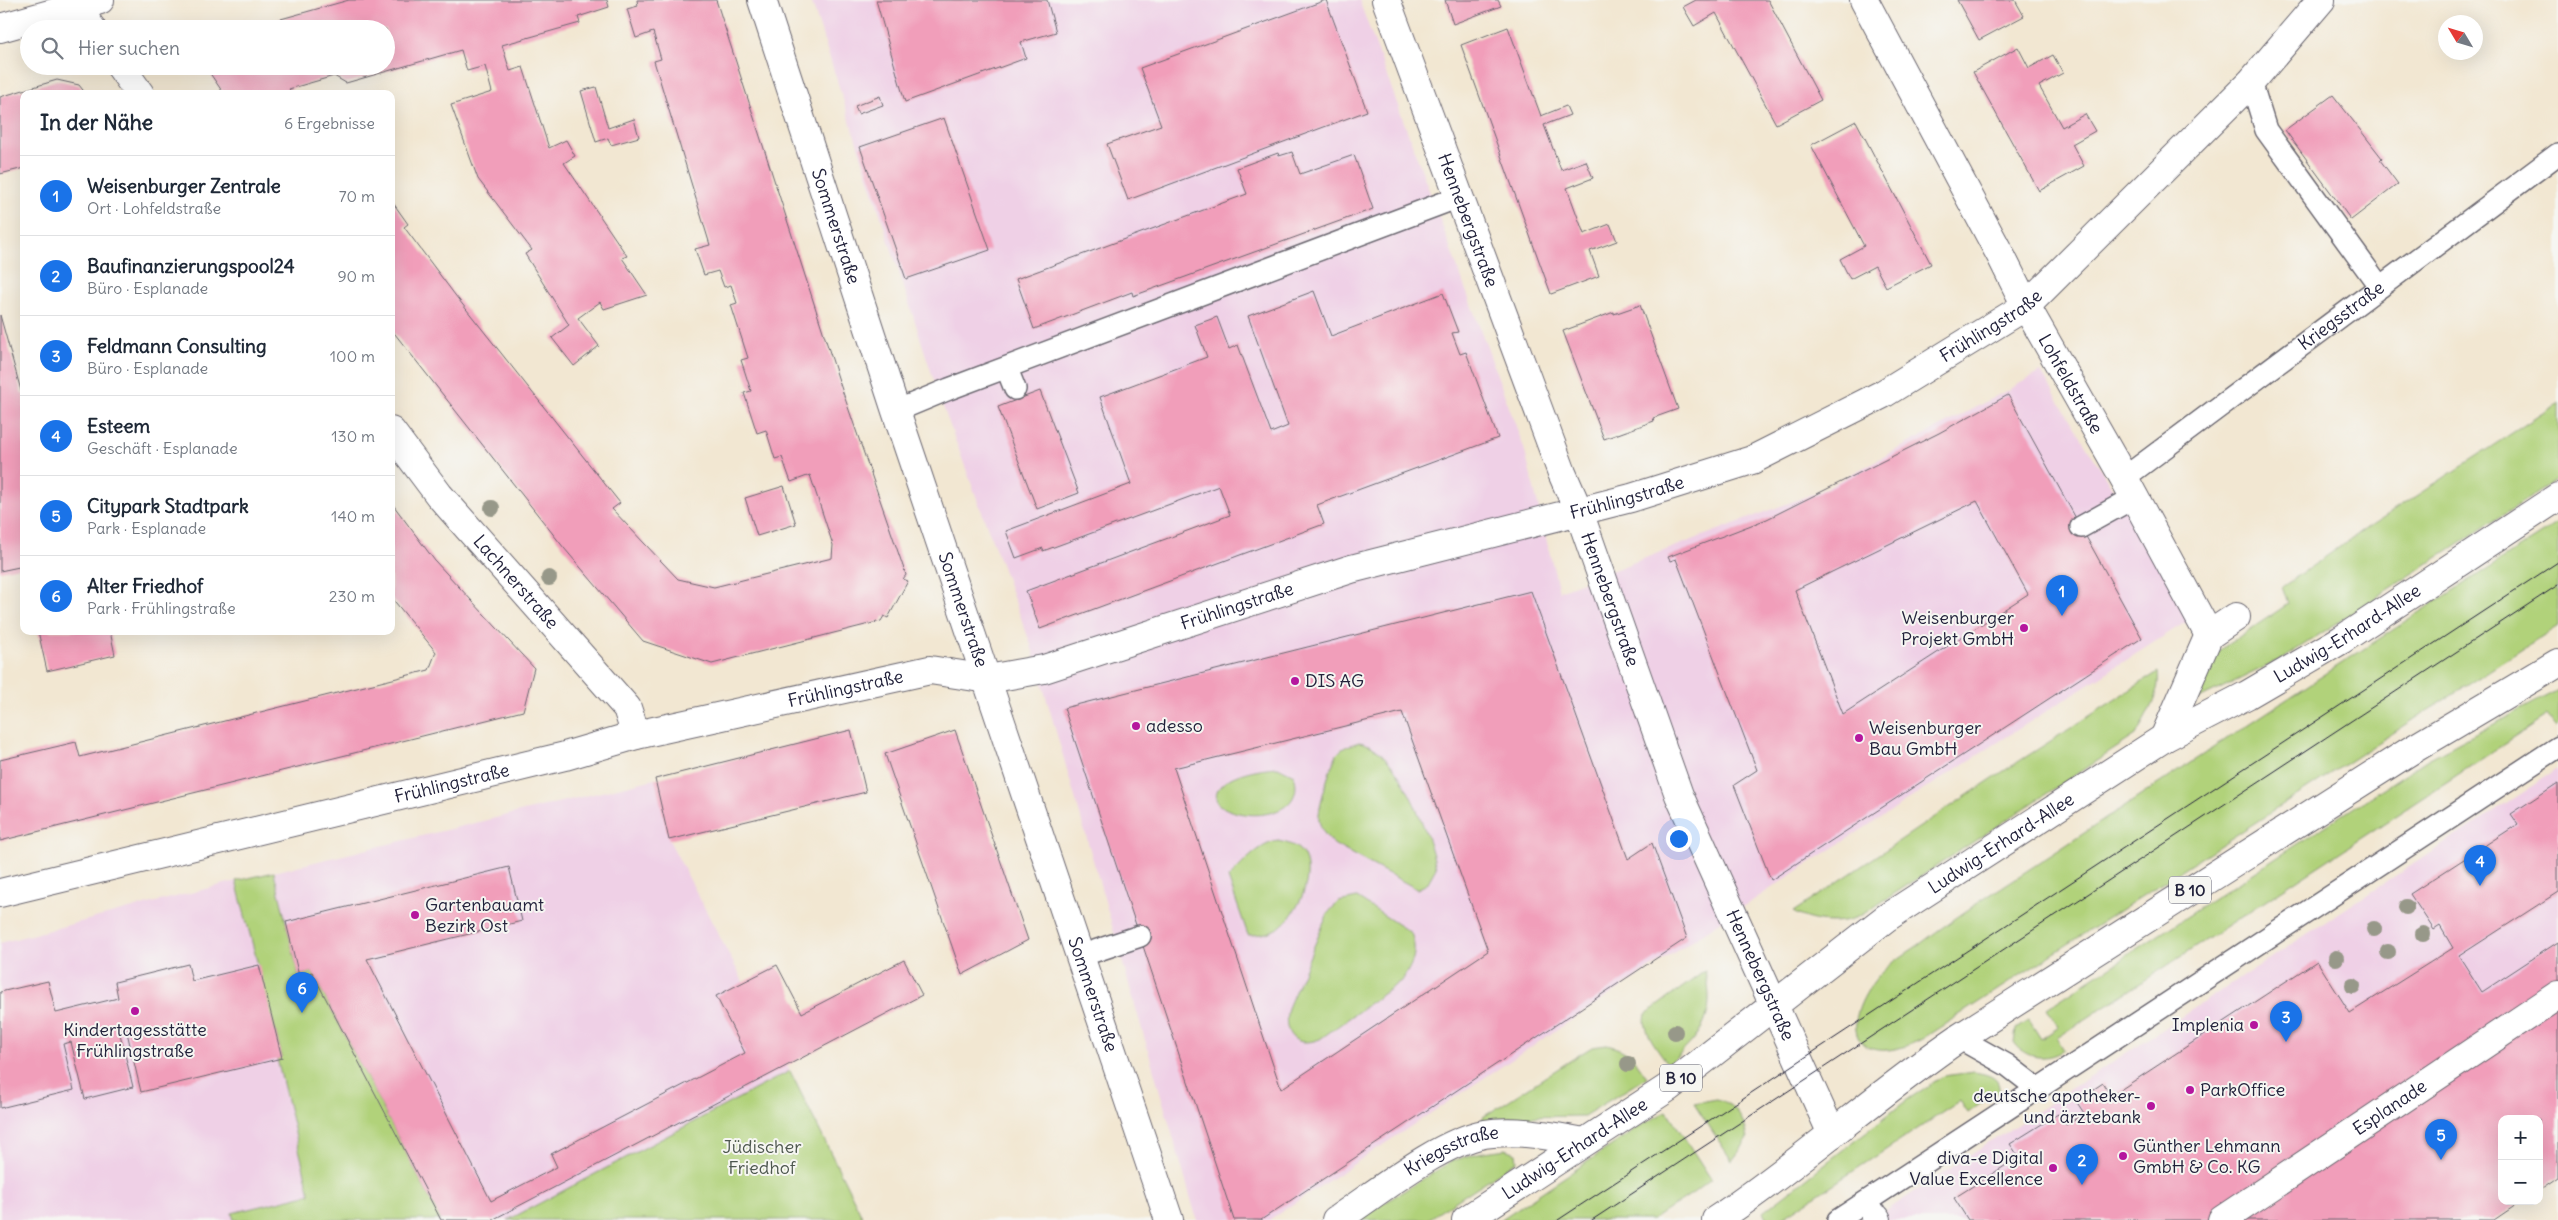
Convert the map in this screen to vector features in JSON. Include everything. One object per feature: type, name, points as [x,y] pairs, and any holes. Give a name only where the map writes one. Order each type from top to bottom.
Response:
[{"type":"street","name":"Sommerstraße","points":[[762,0],[896,411],[1169,1220]]},
{"type":"street","name":"Hennebergstraße","points":[[1386,0],[1562,473],[1579,512],[1679,795],[1773,1007],[1832,1134]]},
{"type":"street","name":"Lohfeldstraße","points":[[1864,0],[2026,306],[2129,488],[2209,635]]},
{"type":"street","name":"Frühlingstraße","points":[[0,893],[565,756],[636,735],[930,670],[988,679],[1044,669],[1351,569],[1631,498],[1752,460],[1883,394],[2026,306],[2251,82],[2321,0]]},
{"type":"street","points":[[25,20],[82,2],[89,20]]},
{"type":"street","points":[[0,28],[20,22]]},
{"type":"street","points":[[126,75],[137,90]]},
{"type":"street","name":"Lachnerstraße","points":[[395,436],[438,495],[627,708],[636,735]]},
{"type":"street","name":"Ludwig-Erhard-Allee","points":[[1466,1220],[1669,1087],[1886,918],[2164,738],[2247,695],[2341,640],[2558,498]]},
{"type":"street","points":[[2164,738],[2209,635],[2236,617]]},
{"type":"street","name":"B 10","points":[[1716,1220],[1783,1173],[1929,1058],[1959,1038],[2410,751],[2558,663]]},
{"type":"street","name":"Esplanade","points":[[2222,1220],[2558,995]]},
{"type":"street","name":"Kriegsstraße","points":[[1336,1220],[1453,1143],[1486,1134],[1542,1134],[1584,1142]]},
{"type":"lane","points":[[2251,82],[2266,130],[2380,287]]},
{"type":"lane","name":"Kriegsstraße","points":[[2081,527],[2380,287],[2558,154]]},
{"type":"lane","points":[[896,411],[949,389],[1007,369],[1459,197]]},
{"type":"lane","points":[[1007,369],[1015,389]]},
{"type":"lane","points":[[1838,1220],[2558,747]]},
{"type":"lane","points":[[1080,956],[1140,936]]},
{"type":"lane","points":[[1959,1038],[2007,1065],[2038,1089]]},
{"type":"shaded area","points":[[811,0],[1359,0],[1524,448],[1559,591],[1820,491],[2041,372],[2192,618],[1805,866],[1269,1220],[1197,1220],[1031,645],[939,396]]},
{"type":"shaded area","points":[[2558,769],[2558,1177],[2543,1131],[2543,1115],[2498,1115],[2498,1170],[2494,1220],[1872,1220]]},
{"type":"shaded area","points":[[655,779],[669,840],[790,1071],[508,1220],[441,1220],[312,973],[299,976],[274,872]]},
{"type":"shaded area","name":"Kindertagesstätte Frühlingstraße","points":[[236,881],[282,1058],[277,1059],[310,1194],[233,1213],[234,1220],[0,1220],[0,943]]},
{"type":"green space","points":[[2558,403],[2558,479],[2285,657],[2197,700],[2194,688],[2218,651],[2288,604],[2282,587],[2367,528]]},
{"type":"green space","points":[[2558,523],[2558,626],[1922,1039],[1902,1047],[1885,1050],[1871,1049],[1862,1043],[1857,1033],[1856,1019],[1861,1003],[1872,984],[1894,962],[1985,898],[2367,646]]},
{"type":"green space","points":[[2158,672],[2155,697],[2136,735],[1865,913],[1848,920],[1829,922],[1810,919],[1793,912],[1993,778]]},
{"type":"green space","points":[[2558,690],[2558,725],[2555,727],[2547,716],[2057,1038],[2064,1050],[2051,1056],[2037,1057],[2024,1052],[2014,1042],[2016,1029],[2029,1020],[2041,1039],[2059,1027],[2047,1008],[2428,759]]},
{"type":"green space","points":[[1359,742],[1373,747],[1386,759],[1399,775],[1419,815],[1436,868],[1427,884],[1417,889],[1335,845],[1321,828],[1319,820],[1320,806],[1335,757],[1343,749]]},
{"type":"green space","points":[[1278,767],[1294,775],[1296,789],[1291,800],[1282,808],[1270,813],[1256,815],[1241,814],[1228,810],[1217,803],[1217,794],[1220,786],[1228,780],[1237,775],[1259,769]]},
{"type":"green space","points":[[1278,841],[1296,847],[1304,856],[1307,865],[1305,887],[1296,908],[1282,925],[1268,932],[1248,935],[1228,878],[1257,851],[1264,846]]},
{"type":"green space","points":[[274,872],[299,976],[312,972],[441,1220],[234,1220],[232,1213],[310,1194],[277,1059],[282,1057],[236,881]]},
{"type":"green space","points":[[1357,898],[1411,933],[1414,952],[1409,969],[1401,981],[1320,1039],[1311,1042],[1297,1040],[1292,1037],[1287,1025],[1288,1008],[1328,913],[1338,902]]},
{"type":"green space","points":[[1705,971],[1709,1001],[1708,1013],[1704,1024],[1690,1044],[1668,1064],[1648,1034],[1645,1020],[1646,1014]]},
{"type":"green space","points":[[1607,1045],[1615,1047],[1631,1056],[1647,1077],[1584,1116],[1510,1117],[1483,1121],[1483,1117],[1592,1047]]},
{"type":"green space","name":"Jüdischer Friedhof","points":[[790,1071],[864,1220],[508,1220]]},
{"type":"green space","points":[[1974,1072],[1991,1076],[1999,1085],[1999,1090],[1968,1113],[1960,1101],[1779,1220],[1768,1220],[1763,1212],[1907,1100],[1943,1076]]},
{"type":"green space","points":[[1717,1099],[1734,1109],[1742,1120],[1747,1132],[1748,1139],[1732,1161],[1694,1103]]},
{"type":"green space","points":[[1667,1111],[1711,1179],[1652,1220],[1500,1220],[1647,1122]]},
{"type":"green space","points":[[1506,1149],[1516,1153],[1517,1161],[1427,1220],[1357,1220],[1452,1161],[1478,1153]]},
{"type":"building","points":[[349,0],[607,0],[609,7],[578,17],[580,23],[502,45],[510,71],[523,67],[549,148],[566,140],[575,156],[564,163],[627,256],[622,258],[647,295],[604,309],[600,302],[578,318],[599,346],[574,366],[552,338],[569,325],[525,254],[532,250],[478,179],[451,105],[492,92],[485,66],[467,71],[461,50],[395,69],[395,20],[277,20]]},
{"type":"building","points":[[637,0],[716,0],[840,384],[906,575],[903,579],[908,581],[888,618],[884,616],[881,621],[712,664],[643,641],[564,548],[395,334],[395,206],[408,224],[404,227],[455,295],[620,503],[612,509],[678,579],[714,587],[832,558],[833,545],[810,475],[791,482],[782,457],[775,459],[766,430],[757,433],[744,393],[751,391],[741,360],[748,358],[731,305],[737,303],[731,285],[724,287],[718,271],[704,275],[695,249],[710,245],[654,61],[661,59],[653,32],[636,38],[627,9],[638,6]]},
{"type":"building","points":[[876,0],[1047,0],[1056,32],[1021,42],[1026,58],[905,102]]},
{"type":"building","points":[[1326,0],[1367,111],[1128,200],[1107,144],[1161,125],[1140,68]]},
{"type":"building","points":[[1445,0],[1498,0],[1501,6],[1453,24]]},
{"type":"building","points":[[1696,0],[1768,0],[1821,100],[1776,124],[1716,13],[1694,26],[1683,7]]},
{"type":"building","points":[[1957,0],[2015,0],[2024,16],[1979,40]]},
{"type":"building","points":[[1508,27],[1541,116],[1566,106],[1570,115],[1544,125],[1561,170],[1586,161],[1593,178],[1567,188],[1584,234],[1610,224],[1617,241],[1590,251],[1599,276],[1551,294],[1461,45]]},
{"type":"building","points":[[2018,47],[2029,68],[2053,55],[2063,73],[2039,86],[2062,127],[2085,114],[2095,131],[2072,144],[2084,166],[2039,191],[1973,72]]},
{"type":"building","points":[[211,75],[374,75],[346,83],[334,76],[290,90],[221,90]]},
{"type":"building","points":[[57,80],[79,85],[83,90],[23,90]]},
{"type":"building","points":[[596,87],[608,128],[634,119],[639,137],[611,145],[608,138],[596,142],[581,91]]},
{"type":"building","points":[[20,91],[20,169],[0,174],[0,97]]},
{"type":"building","points":[[2333,95],[2382,158],[2380,160],[2398,184],[2351,220],[2285,130]]},
{"type":"building","points":[[880,96],[883,105],[858,114],[855,106]]},
{"type":"building","points":[[944,118],[990,250],[906,279],[860,147]]},
{"type":"building","points":[[1856,121],[1931,264],[1886,287],[1875,266],[1850,279],[1840,259],[1864,246],[1811,145]]},
{"type":"building","points":[[1292,152],[1300,174],[1354,155],[1373,209],[1133,296],[1132,292],[1034,329],[1016,279],[1247,194],[1237,168],[1278,153],[1279,156]]},
{"type":"building","points":[[1314,291],[1331,336],[1443,293],[1458,332],[1452,333],[1460,354],[1466,352],[1498,438],[1317,505],[1324,524],[1040,629],[1026,591],[1230,515],[1219,486],[1043,551],[1043,548],[1016,558],[1006,531],[1131,484],[1100,397],[1207,357],[1195,325],[1217,317],[1229,349],[1238,345],[1271,433],[1288,426],[1248,316]]},
{"type":"building","points":[[1640,305],[1678,409],[1653,418],[1654,421],[1604,439],[1563,331],[1614,312],[1614,314]]},
{"type":"building","points":[[0,315],[20,387],[20,567],[0,571]]},
{"type":"building","points":[[1040,391],[1079,493],[1037,509],[998,407]]},
{"type":"building","points":[[2008,395],[2142,638],[1771,880],[1734,785],[1757,770],[1676,559],[1670,561],[1668,557],[1767,519],[1939,433]],"holes":[[[1977,501],[2028,594],[1843,714],[1795,590]]]},
{"type":"building","points":[[784,486],[796,524],[757,536],[745,498]]},
{"type":"building","points":[[395,507],[435,561],[534,668],[523,711],[0,841],[0,760],[76,742],[80,757],[429,670],[436,652],[395,602]]},
{"type":"building","points":[[1531,591],[1628,859],[1652,843],[1687,938],[1261,1220],[1234,1220],[1064,708]],"holes":[[[1402,712],[1488,951],[1281,1089],[1174,768]]]},
{"type":"building","points":[[39,635],[111,635],[115,655],[47,671]]},
{"type":"building","points":[[851,730],[866,792],[669,840],[655,779]]},
{"type":"building","points":[[955,730],[1028,940],[962,975],[885,754]]},
{"type":"building","points":[[2558,783],[2558,892],[2459,956],[2482,992],[2558,942],[2558,1177],[2543,1187],[2543,1115],[2498,1115],[2498,1205],[2516,1205],[2494,1220],[1968,1220],[1954,1198],[2019,1157],[2010,1144],[2058,1114],[2066,1125],[2084,1113],[2076,1101],[2103,1083],[2111,1096],[2317,961],[2350,1013],[2453,948],[2440,926],[2434,930],[2410,894],[2518,824],[2511,814]]},
{"type":"building","points":[[509,867],[522,921],[367,959],[491,1201],[557,1167],[551,1154],[745,1053],[716,996],[777,965],[802,1013],[904,960],[922,995],[492,1220],[441,1220],[312,972],[299,976],[286,922]]},
{"type":"building","points":[[188,964],[192,981],[259,965],[282,1058],[141,1092],[126,1028],[119,1030],[133,1087],[85,1099],[71,1042],[63,1044],[74,1090],[0,1108],[0,992],[48,981],[56,1013],[118,998],[115,982]]},
{"type":"tram line","points":[[1558,1220],[2558,562]]},
{"type":"tram line","points":[[1592,1220],[2558,585]]},
{"type":"place","name":"Weisenburger Zentrale","points":[[2062,616]]},
{"type":"place","name":"Weisenburger Projekt GmbH","points":[[2024,628]]},
{"type":"place","name":"DIS AG","points":[[1295,681]]},
{"type":"place","name":"adesso","points":[[1136,726]]},
{"type":"place","name":"Weisenburger Bau GmbH","points":[[1859,738]]},
{"type":"place","name":"Esteem","points":[[2480,886]]},
{"type":"place","name":"Gartenbauamt Bezirk Ost","points":[[415,915]]},
{"type":"place","name":"Kindertagesstätte Frühlingstraße","points":[[135,1011]]},
{"type":"place","name":"Alter Friedhof","points":[[302,1013]]},
{"type":"place","name":"Implenia","points":[[2254,1025]]},
{"type":"place","name":"Feldmann Consulting","points":[[2286,1042]]},
{"type":"place","name":"ParkOffice","points":[[2190,1090]]},
{"type":"place","name":"deutsche apotheker- und ärztebank","points":[[2151,1106]]},
{"type":"place","name":"Günther Lehmann GmbH & Co. KG","points":[[2123,1156]]},
{"type":"place","name":"Citypark Stadtpark","points":[[2441,1160]]},
{"type":"place","name":"diva-e Digital Value Excellence","points":[[2053,1168]]},
{"type":"place","name":"Baufinanzierungspool24","points":[[2082,1185]]}]
